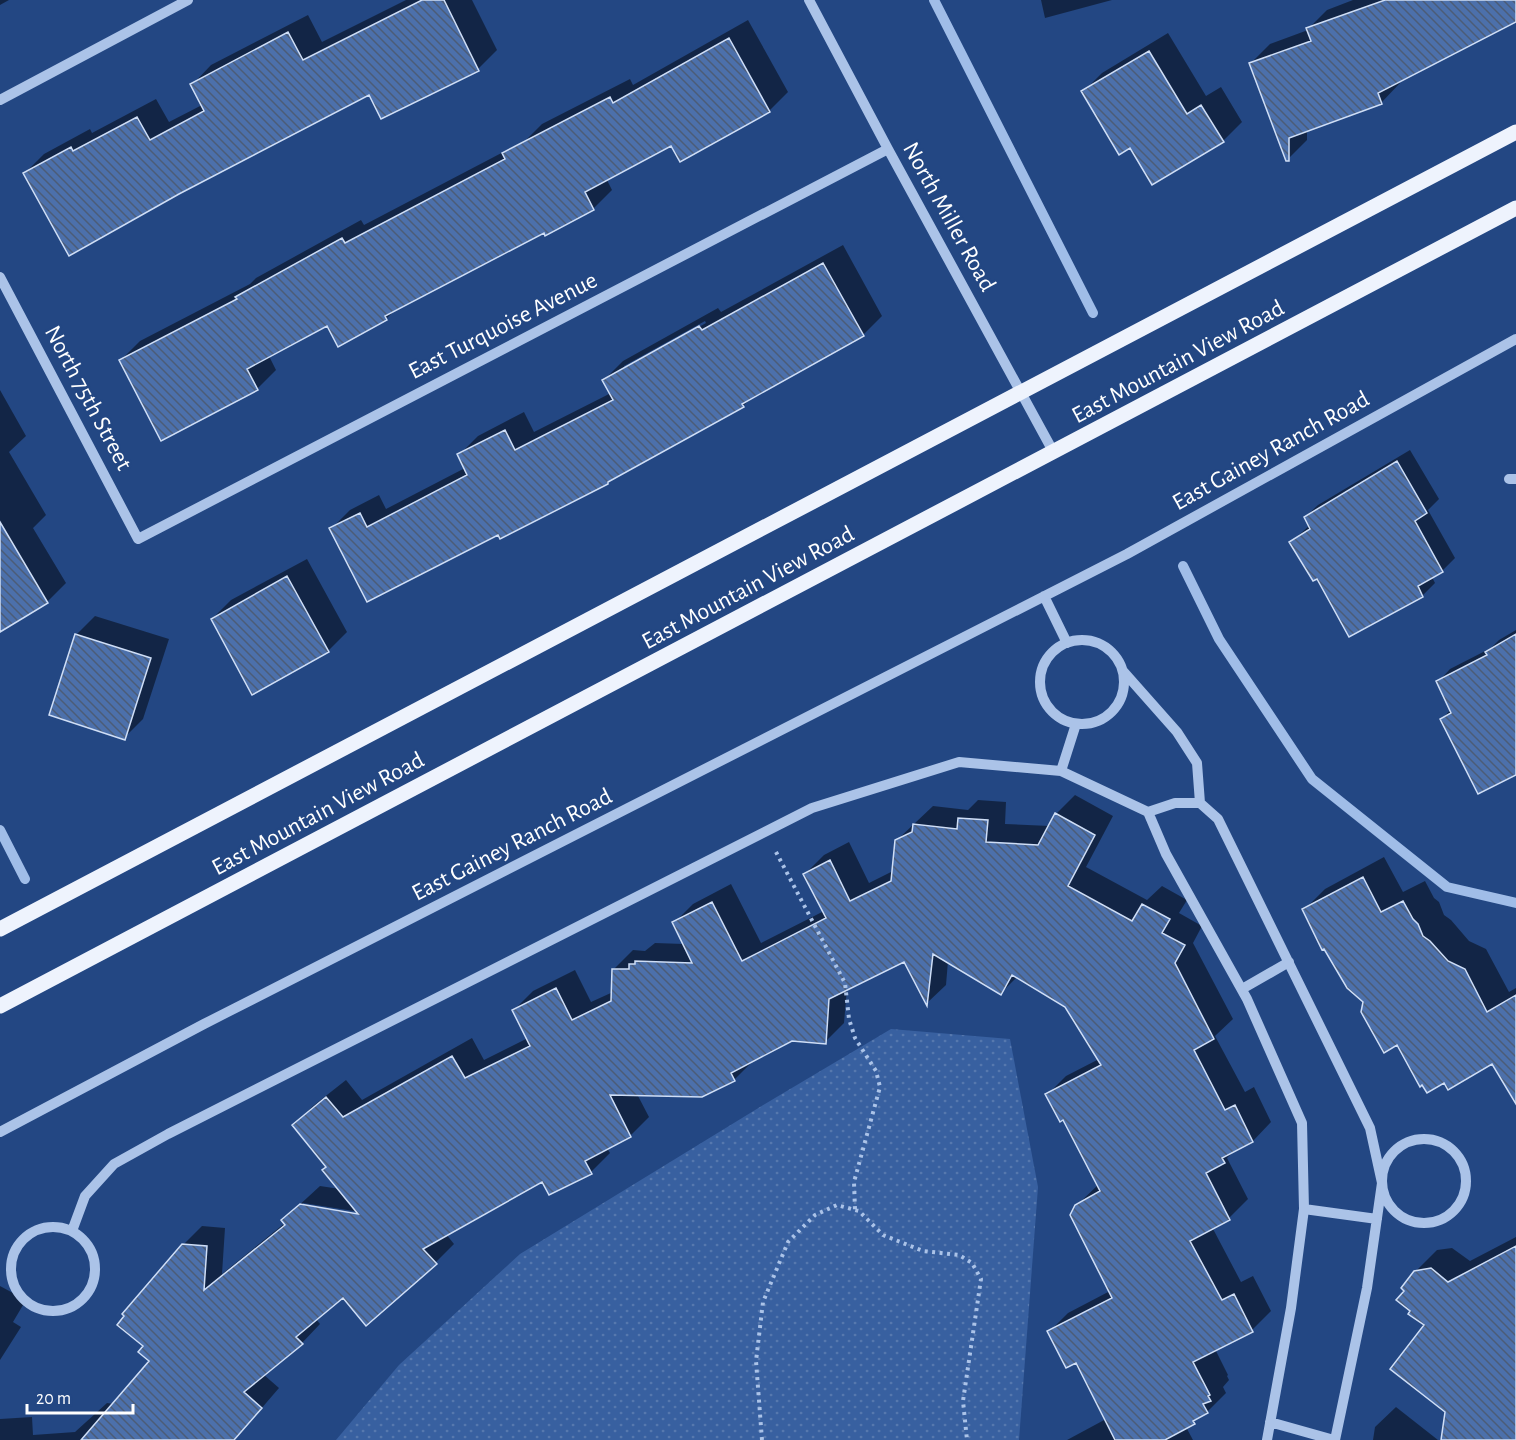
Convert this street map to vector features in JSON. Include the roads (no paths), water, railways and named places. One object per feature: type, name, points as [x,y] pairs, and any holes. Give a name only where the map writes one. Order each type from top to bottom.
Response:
[{"type":"main road","name":"East Mountain View Road","points":[[0,928],[1516,132]]},
{"type":"main road","name":"East Mountain View Road","points":[[0,1006],[1516,208]]},
{"type":"street","points":[[0,100],[188,0]]},
{"type":"street","name":"North Miller Road","points":[[809,0],[1054,453]]},
{"type":"street","name":"East Turquoise Avenue","points":[[138,539],[888,149]]},
{"type":"street","name":"North 75th Street","points":[[0,277],[138,539]]},
{"type":"street","name":"East Gainey Ranch Road","points":[[0,1132],[204,1023],[1127,554],[1516,339]]},
{"type":"street","points":[[1044,596],[1067,643]]},
{"type":"street","points":[[1123,671],[1124,685],[1121,699],[1114,711],[1089,724],[1076,724],[1063,720],[1052,712],[1044,700],[1040,687],[1041,673],[1046,660],[1055,650],[1067,643],[1081,640],[1095,642],[1107,649],[1117,658],[1123,671],[1177,732],[1197,763],[1200,803]]},
{"type":"street","points":[[1061,771],[1076,724]]},
{"type":"street","points":[[72,1231],[85,1196],[114,1164],[168,1134],[812,808],[959,762],[1061,771],[1148,812],[1166,854],[1242,989],[1302,1123],[1304,1209],[1291,1308],[1267,1440]]},
{"type":"street","points":[[1148,812],[1175,803],[1200,803],[1218,819],[1370,1128],[1382,1183],[1384,1196],[1391,1208],[1408,1220],[1428,1223],[1442,1219],[1453,1212],[1462,1200],[1466,1188],[1466,1174],[1461,1160],[1452,1149],[1434,1141],[1413,1140],[1390,1156],[1384,1168],[1382,1183],[1377,1219],[1367,1288],[1334,1440],[1270,1422]]},
{"type":"street","points":[[1242,989],[1289,962]]},
{"type":"street","points":[[1304,1209],[1377,1219]]},
{"type":"street","points":[[58,1227],[72,1231],[83,1239],[91,1250],[95,1262],[95,1276],[91,1289],[82,1300],[58,1311],[32,1306],[21,1297],[14,1285],[11,1270],[13,1256],[30,1234],[44,1228],[58,1227]]},
{"type":"waterway","points":[[934,0],[1093,313]]},
{"type":"waterway","points":[[1183,566],[1219,639],[1312,779],[1447,887],[1516,903]]},
{"type":"waterway","points":[[0,830],[25,879]]}]
